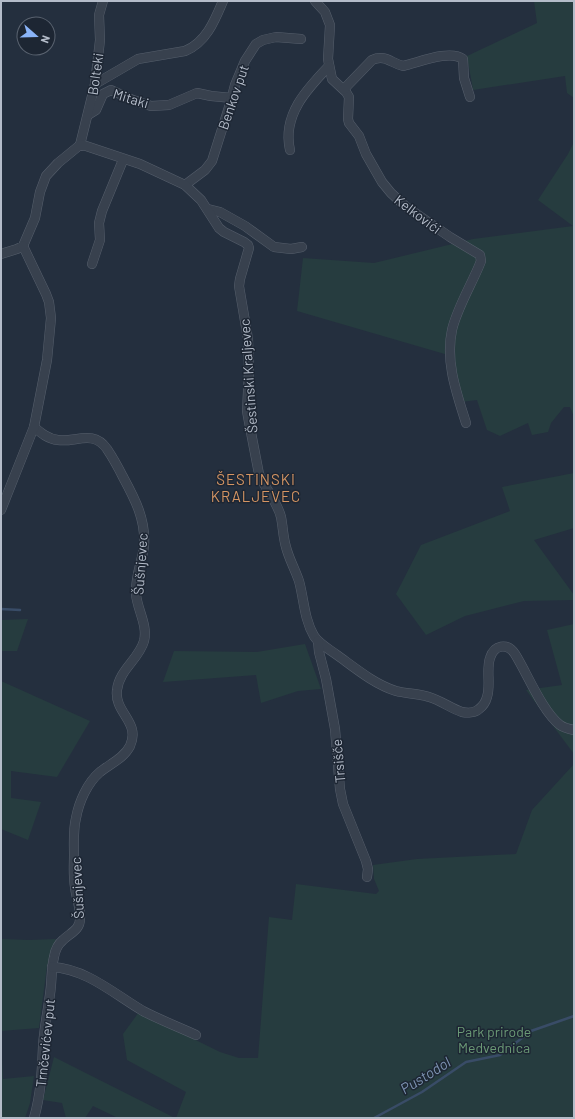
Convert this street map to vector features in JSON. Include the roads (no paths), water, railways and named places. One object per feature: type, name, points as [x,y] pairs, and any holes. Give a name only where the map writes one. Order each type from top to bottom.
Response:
[{"type":"street","name":"Bolteki","points":[[80,145],[95,84],[100,40],[100,9],[103,1]]},
{"type":"street","points":[[95,84],[138,59],[185,52],[191,49],[207,32],[223,1]]},
{"type":"street","points":[[316,1],[325,12],[330,25],[328,48],[329,66],[332,79],[344,89],[372,60],[376,58],[384,57],[403,66],[440,57],[452,57],[463,59],[464,78],[470,97]]},
{"type":"street","name":"Benkov put","points":[[185,185],[205,170],[212,161],[235,85],[241,70],[256,44],[263,40],[276,38],[301,39]]},
{"type":"street","points":[[290,150],[288,142],[288,128],[293,113],[307,90],[329,66]]},
{"type":"street","name":"Kelkovići","points":[[344,89],[348,97],[349,123],[359,136],[366,154],[386,188],[398,200],[414,212],[450,237],[480,255],[481,260],[479,266],[452,331],[450,352],[457,393],[466,423]]},
{"type":"street","name":"Mitaki","points":[[88,115],[96,110],[103,94],[111,90],[151,106],[169,105],[197,93],[232,98]]},
{"type":"street","points":[[1,254],[17,250],[23,246],[35,218],[40,192],[46,176],[54,167],[80,145]]},
{"type":"street","name":"Šestinski Kraljevec","points":[[80,145],[123,160],[140,164],[185,185],[201,200],[219,228],[248,245],[249,248],[239,286],[248,339],[248,422],[259,474],[281,517],[285,545],[299,581],[303,605],[312,633],[318,641],[360,671],[390,689],[404,693],[427,696],[439,700],[460,711],[466,712],[477,711],[484,702],[488,691],[488,674],[491,654],[497,648],[502,646],[507,647],[515,654],[550,714],[564,728],[574,730]]},
{"type":"street","points":[[92,264],[100,240],[99,223],[102,211],[123,160]]},
{"type":"street","points":[[208,209],[220,212],[240,223],[274,247],[291,249],[302,247]]},
{"type":"street","points":[[1,510],[34,427],[47,360],[51,313],[49,302],[43,286],[23,246]]},
{"type":"street","name":"Šušnjevec","points":[[34,427],[44,435],[57,440],[64,441],[78,438],[88,438],[100,442],[105,446],[136,503],[142,520],[144,536],[144,546],[136,592],[139,610],[144,625],[145,638],[140,650],[122,676],[117,691],[119,707],[130,722],[132,728],[130,745],[122,757],[96,775],[81,802],[76,819],[74,836],[74,887],[80,922],[79,926],[59,945],[54,956],[52,967]]},
{"type":"street","name":"Trsišče","points":[[318,641],[335,729],[340,789],[343,804],[366,861],[368,877]]},
{"type":"street","points":[[52,967],[67,968],[87,976],[157,1018],[196,1035]]},
{"type":"street","name":"Trnčevićev put","points":[[34,1118],[43,1074],[43,1046],[51,993],[52,967]]},
{"type":"waterway","points":[[1,609],[20,610]]},
{"type":"waterway","name":"Pustodol","points":[[374,1118],[422,1092],[466,1062],[500,1055],[531,1031],[574,1016]]},
{"type":"district","name":"ŠESTINSKI KRALJEVEC","points":[[256,488]]},
{"type":"park label","name":"Park prirode Medvednica","points":[[494,1040]]}]
